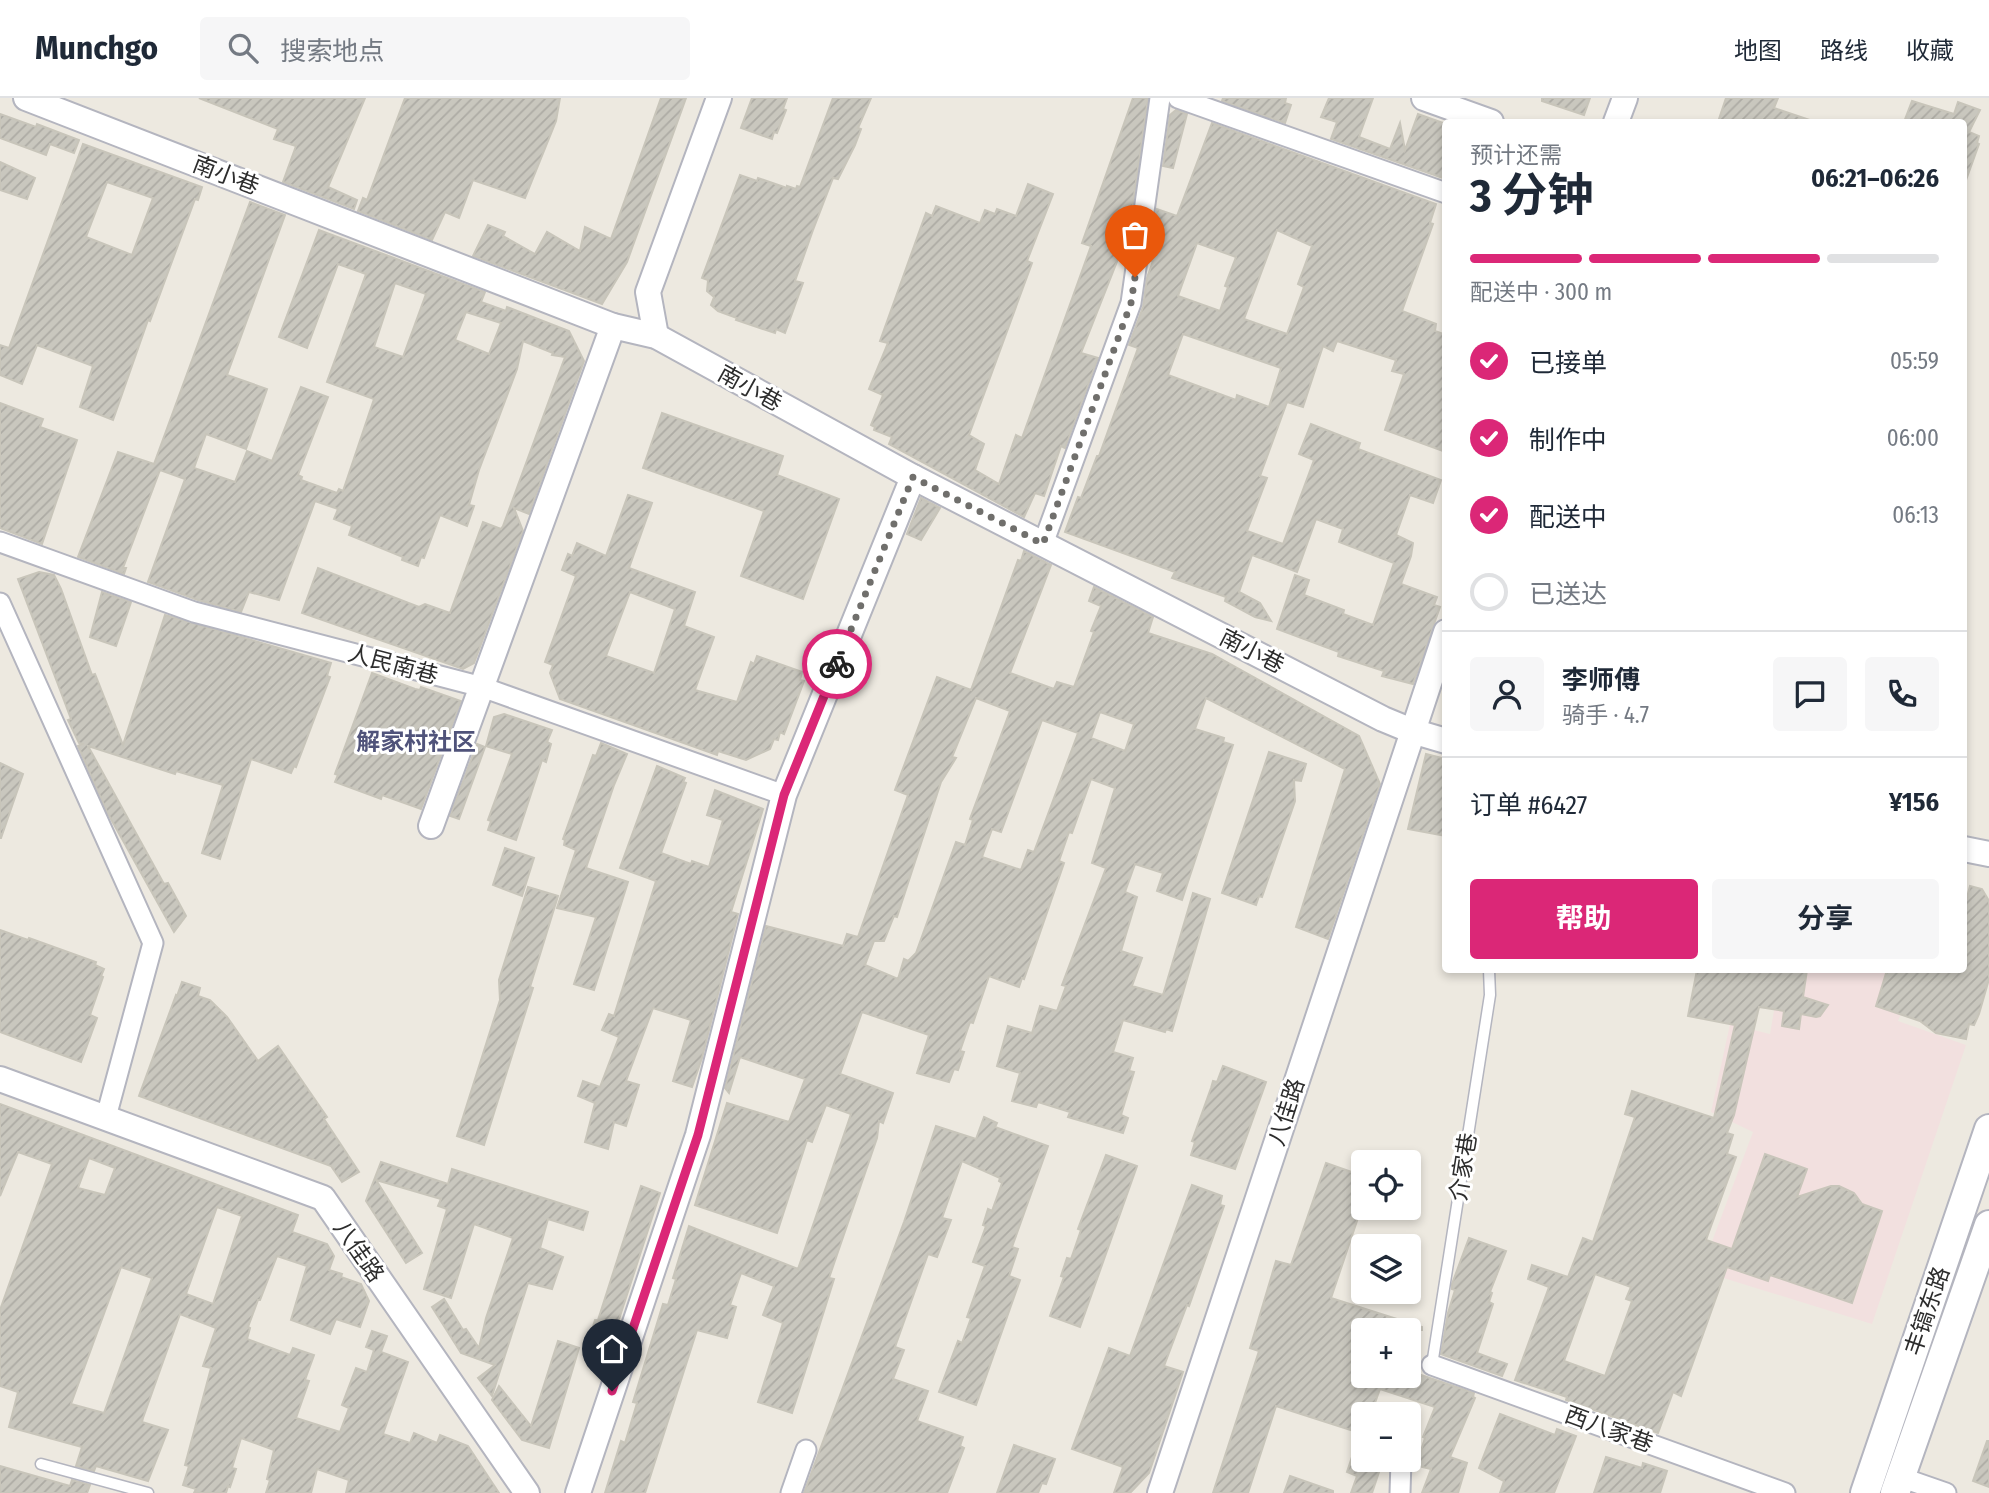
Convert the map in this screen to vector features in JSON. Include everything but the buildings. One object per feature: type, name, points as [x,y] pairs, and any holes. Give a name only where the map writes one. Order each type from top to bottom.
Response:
[{"type":"main road","name":"丰镐东路","points":[[1865,1493],[1989,1129]]},
{"type":"main road","name":"丰镐东路","points":[[1898,1485],[1989,1225]]},
{"type":"street","name":"南小巷","points":[[26,98],[613,326],[656,336],[913,477],[1371,713],[1412,731],[1442,740]]},
{"type":"street","points":[[656,336],[649,292],[719,98]]},
{"type":"street","points":[[1043,544],[1131,303],[1160,98]]},
{"type":"street","points":[[1178,98],[1442,192]]},
{"type":"street","points":[[1424,98],[1483,119]]},
{"type":"street","points":[[1617,119],[1625,98]]},
{"type":"street","points":[[431,827],[613,326]]},
{"type":"street","points":[[578,1493],[698,1135],[784,795],[913,477]]},
{"type":"street","name":"人民南巷","points":[[0,542],[194,611],[482,687],[784,795]]},
{"type":"street","points":[[0,603],[153,943],[106,1117]]},
{"type":"street","name":"八佳路","points":[[1160,1493],[1442,644]]},
{"type":"street","points":[[1967,850],[1989,854]]},
{"type":"street","name":"八佳路","points":[[0,1079],[323,1198],[527,1493]]},
{"type":"street","name":"西八家巷","points":[[1432,1365],[1785,1493]]},
{"type":"street","points":[[790,1493],[806,1450]]},
{"type":"street","points":[[1401,1472],[1401,1493]]},
{"type":"street","points":[[1898,1485],[1946,1493]]},
{"type":"lane","name":"介家巷","points":[[1432,1365],[1490,995],[1489,973]]},
{"type":"lane","points":[[41,1464],[148,1493]]},
{"type":"shaded area","points":[[1780,973],[1917,973],[1898,1021],[1966,1045],[1872,1324],[1701,1271],[1753,1132],[1711,1112],[1730,1024],[1770,1034]]},
{"type":"way so far","points":[[837,664],[913,477],[1043,544],[1131,303],[1135,277]]},
{"type":"district","name":"解家村社区","points":[[416,742]]},
{"type":"route","points":[[612,1391],[698,1135],[784,795],[837,664]]}]
